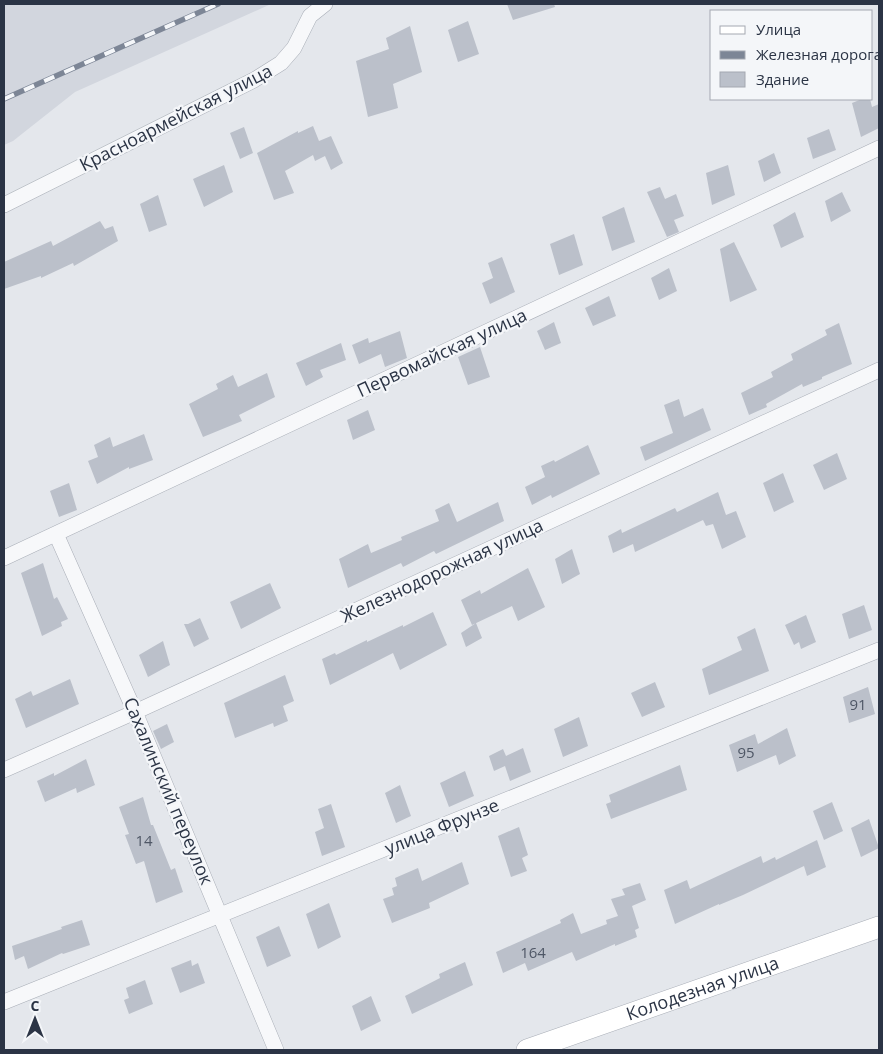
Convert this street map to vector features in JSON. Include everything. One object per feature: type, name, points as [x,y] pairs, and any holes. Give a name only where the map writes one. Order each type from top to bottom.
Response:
[{"type":"main road","name":"Колодезная улица","points":[[527,1050],[879,927]]},
{"type":"street","name":"Красноармейская улица","points":[[4,205],[254,80],[282,63],[294,48],[310,16],[325,4]]},
{"type":"street","name":"Первомайская улица","points":[[4,558],[879,148]]},
{"type":"street","name":"Железнодорожная улица","points":[[4,770],[135,712],[879,370]]},
{"type":"street","name":"Сахалинский переулок","points":[[56,534],[135,712],[276,1050]]},
{"type":"street","name":"улица Фрунзе","points":[[4,1002],[879,650]]},
{"type":"shaded area","points":[[4,4],[271,4],[75,92],[13,141],[4,145]]},
{"type":"building","points":[[507,4],[554,4],[555,7],[513,20]]},
{"type":"building","points":[[468,21],[479,54],[458,62],[448,30]]},
{"type":"building","points":[[410,26],[422,72],[393,84],[398,108],[368,117],[356,61],[389,49],[386,38]]},
{"type":"building","points":[[860,100],[870,100],[872,107],[879,104],[879,128],[861,137],[852,103]]},
{"type":"building","points":[[313,126],[319,141],[331,136],[343,163],[331,170],[325,156],[315,161],[313,155],[285,171],[294,193],[274,200],[257,153],[298,131],[298,133]]},
{"type":"building","points":[[244,127],[253,153],[240,159],[230,133]]},
{"type":"building","points":[[829,129],[836,150],[813,159],[807,138]]},
{"type":"building","points":[[774,153],[781,173],[764,182],[758,161]]},
{"type":"building","points":[[224,165],[233,192],[204,207],[193,179]]},
{"type":"building","points":[[728,165],[735,195],[712,205],[706,173]]},
{"type":"building","points":[[660,187],[665,199],[676,194],[684,216],[674,220],[679,232],[667,237],[647,192]]},
{"type":"building","points":[[842,192],[851,211],[831,222],[825,201]]},
{"type":"building","points":[[158,195],[167,225],[149,232],[140,204]]},
{"type":"building","points":[[624,207],[635,242],[612,251],[602,217]]},
{"type":"building","points":[[795,212],[804,237],[781,248],[773,225]]},
{"type":"building","points":[[100,221],[105,229],[113,226],[118,241],[74,266],[73,263],[41,278],[41,276],[4,289],[4,262],[51,241],[53,246]]},
{"type":"building","points":[[574,234],[583,265],[559,275],[550,244]]},
{"type":"building","points":[[734,242],[757,290],[730,302],[720,249]]},
{"type":"building","points":[[502,257],[515,292],[490,304],[482,283],[493,278],[488,263]]},
{"type":"building","points":[[669,268],[677,291],[659,300],[651,278]]},
{"type":"building","points":[[609,296],[616,316],[593,326],[585,308]]},
{"type":"building","points":[[554,322],[561,343],[545,350],[537,331]]},
{"type":"building","points":[[839,323],[852,364],[803,387],[802,384],[766,404],[767,407],[749,415],[741,393],[773,377],[771,372],[793,360],[791,354],[827,335],[825,330]]},
{"type":"building","points":[[400,331],[407,358],[385,367],[381,354],[359,364],[352,345],[368,338],[369,343]]},
{"type":"building","points":[[341,343],[346,360],[320,370],[323,377],[306,386],[296,363]]},
{"type":"building","points":[[480,347],[490,377],[468,385],[458,357]]},
{"type":"building","points":[[267,373],[275,397],[239,415],[242,421],[203,437],[189,404],[218,389],[216,384],[233,375],[238,387]]},
{"type":"building","points":[[679,399],[684,417],[703,408],[711,430],[645,461],[640,447],[673,433],[664,405]]},
{"type":"building","points":[[368,410],[375,430],[353,440],[347,420]]},
{"type":"building","points":[[144,434],[153,460],[129,469],[129,467],[97,484],[88,461],[98,457],[94,445],[110,437],[113,447]]},
{"type":"building","points":[[588,445],[600,474],[552,498],[551,495],[532,505],[525,487],[545,477],[541,466],[554,460],[555,462]]},
{"type":"building","points":[[837,453],[847,479],[824,490],[813,465]]},
{"type":"building","points":[[783,473],[794,502],[774,512],[763,483]]},
{"type":"building","points":[[69,483],[77,510],[59,517],[50,491]]},
{"type":"building","points":[[718,492],[726,515],[736,511],[746,537],[722,549],[713,524],[706,526],[703,520],[635,552],[633,544],[613,553],[608,536],[621,529],[622,533],[675,508],[677,512]]},
{"type":"building","points":[[498,502],[504,521],[436,554],[434,551],[403,567],[401,563],[348,588],[339,559],[368,544],[371,553],[402,540],[401,537],[439,521],[435,510],[449,503],[457,522]]},
{"type":"building","points":[[572,549],[580,574],[562,584],[555,559]]},
{"type":"building","points":[[43,563],[54,599],[57,597],[68,619],[61,622],[62,626],[42,636],[21,573]]},
{"type":"building","points":[[528,568],[545,607],[518,621],[512,606],[472,625],[461,600],[480,590],[481,594]]},
{"type":"building","points":[[270,583],[281,608],[241,629],[230,602]]},
{"type":"building","points":[[864,605],[872,630],[849,639],[842,614]]},
{"type":"building","points":[[433,612],[447,645],[400,670],[393,653],[330,685],[322,659],[335,653],[336,655],[367,640],[367,642],[403,625],[403,627]]},
{"type":"building","points":[[806,615],[816,642],[801,649],[799,642],[794,645],[785,625]]},
{"type":"building","points":[[200,618],[209,639],[194,647],[184,624]]},
{"type":"building","points":[[476,623],[482,638],[466,647],[461,633]]},
{"type":"building","points":[[755,628],[769,671],[709,695],[702,669],[742,650],[737,637]]},
{"type":"building","points":[[163,641],[170,665],[148,677],[139,655]]},
{"type":"building","points":[[285,675],[294,701],[283,706],[288,721],[274,727],[273,723],[235,738],[224,703]]},
{"type":"building","points":[[70,679],[79,704],[26,728],[15,699],[31,691],[33,696]]},
{"type":"building","points":[[655,682],[665,707],[642,717],[631,693]]},
{"type":"building","points":[[868,687],[875,714],[849,723],[843,697]]},
{"type":"building","points":[[579,717],[588,746],[563,757],[554,729]]},
{"type":"building","points":[[167,724],[174,742],[161,749],[153,731]]},
{"type":"building","points":[[787,728],[796,756],[779,765],[776,755],[737,772],[729,745],[755,734],[758,744]]},
{"type":"building","points":[[523,748],[531,772],[510,781],[505,766],[494,771],[489,756],[503,749],[506,756]]},
{"type":"building","points":[[86,759],[95,785],[77,793],[76,788],[45,802],[37,781],[54,773],[54,776]]},
{"type":"building","points":[[680,765],[687,790],[611,819],[606,804],[611,802],[609,795]]},
{"type":"building","points":[[465,771],[474,796],[449,807],[440,783]]},
{"type":"building","points":[[400,785],[411,816],[396,823],[385,793]]},
{"type":"building","points":[[143,797],[151,825],[153,825],[171,870],[175,868],[183,892],[156,903],[144,861],[136,864],[125,835],[129,834],[119,807]]},
{"type":"building","points":[[832,802],[843,831],[824,840],[813,811]]},
{"type":"building","points":[[331,804],[345,847],[322,856],[315,832],[324,828],[318,809]]},
{"type":"building","points":[[869,819],[879,848],[861,857],[851,828]]},
{"type":"building","points":[[519,827],[528,855],[522,858],[527,871],[511,877],[498,836]]},
{"type":"building","points":[[817,840],[826,867],[807,876],[804,866],[675,924],[664,890],[687,880],[690,889],[761,856],[763,863],[775,857],[776,860]]},
{"type":"building","points":[[462,862],[469,884],[429,903],[430,908],[392,923],[383,899],[394,895],[392,888],[397,886],[395,878],[418,868],[422,881]]},
{"type":"building","points":[[640,883],[646,900],[632,906],[639,928],[635,930],[637,937],[615,946],[615,944],[576,961],[572,952],[528,971],[525,963],[503,973],[496,952],[561,923],[560,920],[573,913],[581,934],[607,924],[606,920],[618,916],[611,899],[625,895],[622,889]]},
{"type":"building","points":[[329,903],[341,937],[318,949],[306,914]]},
{"type":"building","points":[[82,920],[90,945],[62,953],[28,969],[24,956],[15,960],[12,946]]},
{"type":"building","points":[[279,926],[291,956],[267,967],[256,937]]},
{"type":"building","points":[[191,960],[192,966],[198,963],[205,983],[180,993],[171,968]]},
{"type":"building","points":[[465,962],[473,985],[412,1014],[405,996],[440,978],[439,974]]},
{"type":"building","points":[[145,980],[153,1004],[129,1014],[124,1000],[129,998],[126,988]]},
{"type":"building","points":[[371,996],[381,1021],[361,1031],[352,1006]]},
{"type":"railway","points":[[4,99],[218,4]]}]
